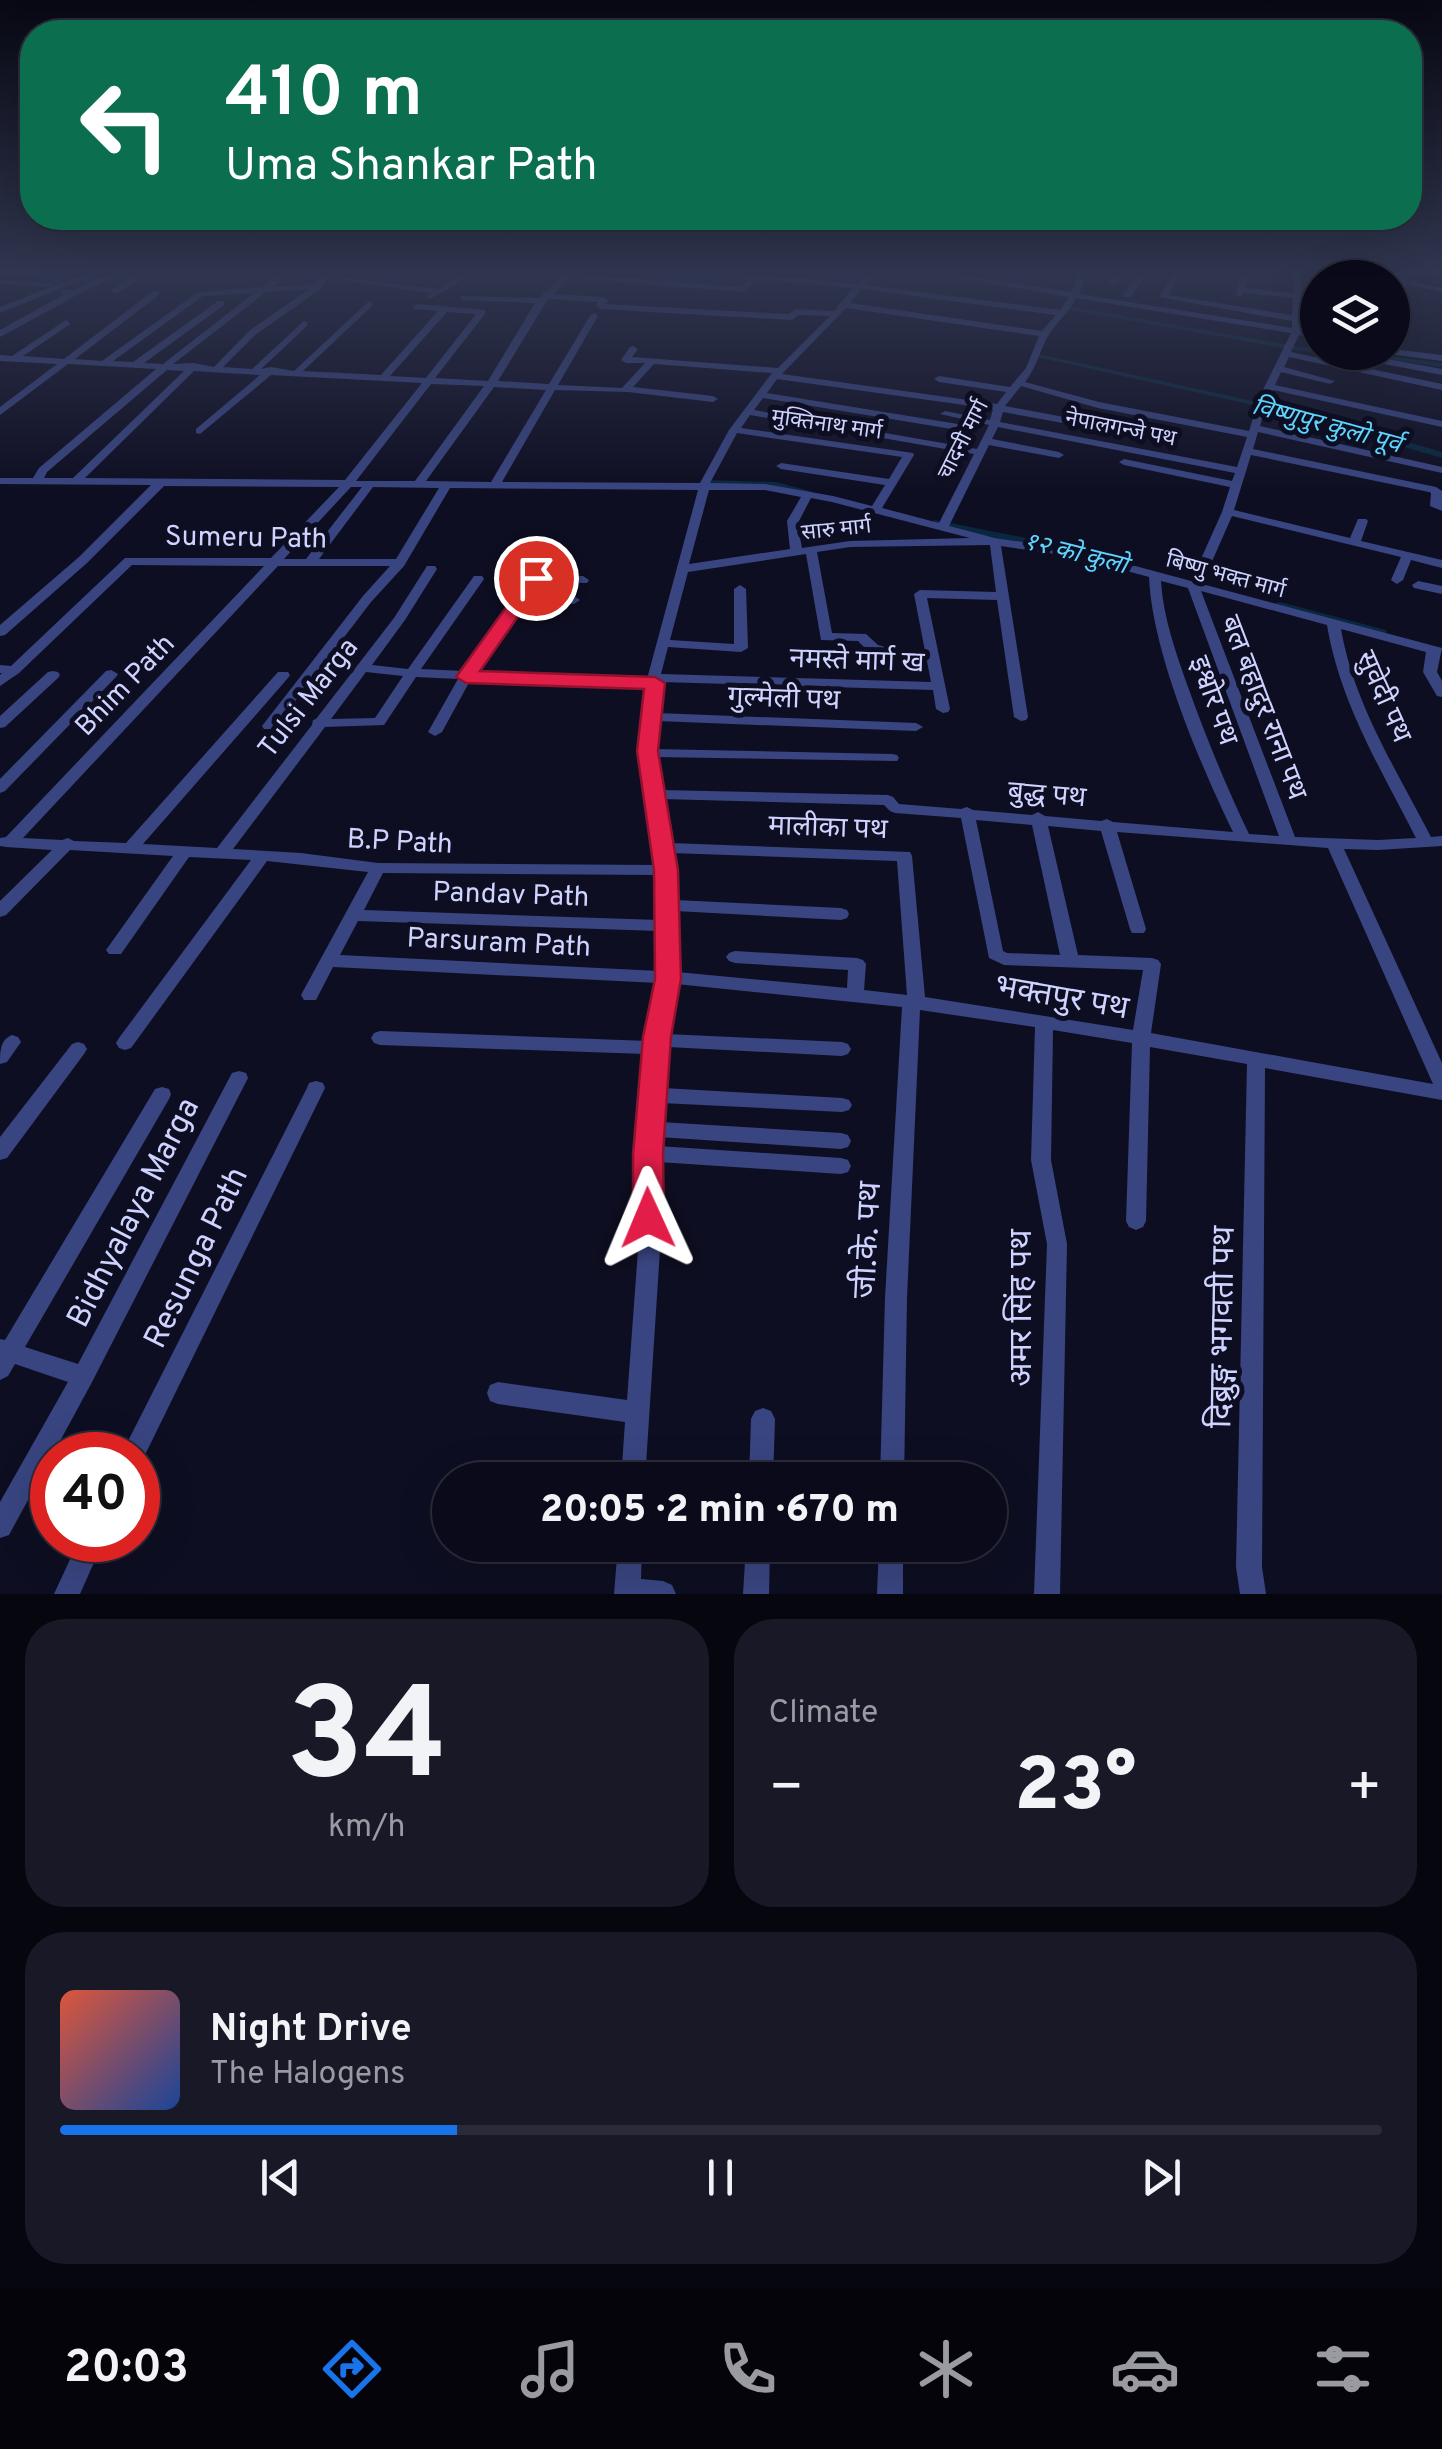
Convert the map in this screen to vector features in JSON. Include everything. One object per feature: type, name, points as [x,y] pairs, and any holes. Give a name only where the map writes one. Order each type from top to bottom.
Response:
[{"type":"street","points":[[0,368],[33,345]]},
{"type":"street","points":[[0,412],[86,345]]},
{"type":"street","points":[[106,362],[129,345]]},
{"type":"street","points":[[136,364],[162,345]]},
{"type":"street","points":[[36,482],[43,470],[192,345]]},
{"type":"street","points":[[218,367],[240,345]]},
{"type":"street","points":[[256,369],[281,345]]},
{"type":"street","points":[[298,371],[325,345]]},
{"type":"street","points":[[385,376],[412,345]]},
{"type":"street","name":"Bhim Path","points":[[5,842],[348,484],[456,345]]},
{"type":"street","points":[[419,483],[514,345]]},
{"type":"street","points":[[495,484],[578,345]]},
{"type":"street","points":[[634,1462],[649,1250],[652,1096],[668,979],[666,870],[651,794],[648,754],[655,680],[704,486],[734,430],[777,374],[805,345]]},
{"type":"street","name":"चादनी मार्ग","points":[[943,526],[998,408],[1030,370],[1040,345]]},
{"type":"street","points":[[1197,584],[1250,452],[1262,405],[1291,345]]},
{"type":"street","points":[[633,349],[623,365],[652,361],[777,374],[1096,426],[1105,425],[1104,418]]},
{"type":"street","points":[[1410,353],[1442,358]]},
{"type":"street","points":[[1288,354],[1442,387]]},
{"type":"street","points":[[1410,357],[1442,372]]},
{"type":"street","points":[[0,358],[556,384],[713,399]]},
{"type":"street","points":[[630,390],[652,361]]},
{"type":"street","points":[[74,483],[194,366]]},
{"type":"street","points":[[952,381],[960,369]]},
{"type":"street","points":[[1279,369],[1330,380]]},
{"type":"street","points":[[200,431],[271,370]]},
{"type":"street","points":[[938,379],[1016,387],[1442,470]]},
{"type":"street","points":[[1271,387],[1442,424]]},
{"type":"street","points":[[760,395],[987,437],[1059,455]]},
{"type":"street","points":[[1262,405],[1326,422]]},
{"type":"street","points":[[748,412],[987,437]]},
{"type":"street","points":[[945,414],[987,437]]},
{"type":"street","name":"मुक्तिनाथ मार्ग","points":[[734,430],[909,454],[876,508]]},
{"type":"street","name":"नेपालगन्जे पथ","points":[[987,437],[1240,471]]},
{"type":"street","points":[[1250,452],[1432,489],[1437,492],[1436,506],[1442,508]]},
{"type":"street","points":[[1124,462],[1237,485]]},
{"type":"street","points":[[781,466],[892,484]]},
{"type":"street","name":"बिष्णु भक्त मार्ग","points":[[0,482],[765,487],[876,508],[996,541],[1076,554],[1437,651]]},
{"type":"street","points":[[0,632],[83,560],[160,483]]},
{"type":"street","points":[[269,726],[366,599],[400,563],[447,483]]},
{"type":"street","points":[[310,562],[370,484]]},
{"type":"street","points":[[808,494],[793,521],[826,643],[861,638]]},
{"type":"street","points":[[1228,512],[1442,564]]},
{"type":"street","points":[[1355,542],[1362,521]]},
{"type":"street","points":[[795,534],[828,532]]},
{"type":"street","points":[[996,541],[1021,716]]},
{"type":"street","name":"सारु मार्ग","points":[[682,570],[878,542],[934,546],[996,541]]},
{"type":"street","points":[[1397,580],[1406,556]]},
{"type":"street","name":"Sumeru Path","points":[[0,682],[7,669],[129,561],[400,563]]},
{"type":"street","name":"Tulsi Marga","points":[[220,855],[364,668],[432,569]]},
{"type":"street","points":[[435,732],[466,677],[539,575],[583,580]]},
{"type":"street","name":"इश्वोर पथ","points":[[1155,576],[1152,591],[1163,634],[1244,837]]},
{"type":"street","points":[[318,723],[379,722],[478,579]]},
{"type":"street","name":"बल बहादुर राना पथ","points":[[1197,584],[1289,842]]},
{"type":"street","points":[[1418,584],[1442,590]]},
{"type":"street","points":[[663,644],[740,648],[740,590]]},
{"type":"street","name":"नमस्ते मार्ग ख","points":[[364,668],[466,677],[940,686],[920,594],[1005,596]]},
{"type":"street","points":[[524,595],[574,600]]},
{"type":"street","points":[[860,622],[861,638],[873,648],[888,652],[888,657]]},
{"type":"street","name":"सुवेदी पथ","points":[[1333,622],[1335,643],[1358,705],[1434,842]]},
{"type":"street","points":[[1437,651],[1430,672],[1442,693]]},
{"type":"street","points":[[0,788],[111,674]]},
{"type":"street","points":[[0,724],[54,675]]},
{"type":"street","points":[[132,847],[283,676]]},
{"type":"street","points":[[940,686],[943,708]]},
{"type":"street","name":"गुल्मेली पथ","points":[[650,717],[916,727]]},
{"type":"street","points":[[648,754],[892,758]]},
{"type":"street","name":"बुद्ध पथ","points":[[651,794],[888,800],[895,808],[1289,842],[1434,842]]},
{"type":"street","points":[[967,812],[995,954],[1004,958],[1152,964],[1142,1040],[1136,1221]]},
{"type":"street","points":[[1038,818],[1070,960]]},
{"type":"street","points":[[1107,824],[1138,929]]},
{"type":"street","name":"B.P Path","points":[[5,842],[132,847],[378,868],[666,870]]},
{"type":"street","points":[[0,911],[68,843]]},
{"type":"street","points":[[1334,844],[1442,1084]]},
{"type":"street","name":"मालीका पथ","points":[[660,848],[904,856],[914,1004]]},
{"type":"street","points":[[115,950],[184,852]]},
{"type":"street","points":[[125,1043],[262,857]]},
{"type":"street","points":[[310,995],[378,868]]},
{"type":"street","points":[[668,904],[840,914]]},
{"type":"street","name":"Pandav Path","points":[[352,914],[668,926]]},
{"type":"street","points":[[735,957],[856,964],[855,995]]},
{"type":"street","name":"Parsuram Path","points":[[327,961],[533,968],[668,979]]},
{"type":"street","name":"भक्तपुर पथ","points":[[668,979],[855,995],[1044,1023],[1442,1093]]},
{"type":"street","name":"जी.के. पथ","points":[[892,1462],[896,1298],[914,1004]]},
{"type":"street","name":"अमर सिंह पथ","points":[[1044,1023],[1040,1160],[1058,1244],[1047,1594]]},
{"type":"street","points":[[380,1038],[842,1049]]},
{"type":"street","points":[[0,1152],[78,1050]]},
{"type":"street","name":"दिब्रुङ्ग भगवती पथ","points":[[1253,1594],[1249,1567],[1256,1061]]},
{"type":"street","name":"Bidhyalaya Marga","points":[[0,1526],[239,1078]]},
{"type":"street","name":"Resunga Path","points":[[144,1432],[316,1088]]},
{"type":"street","points":[[83,1376],[3,1357],[162,1094]]},
{"type":"street","points":[[652,1096],[842,1105]]},
{"type":"street","points":[[650,1129],[841,1140]]},
{"type":"street","points":[[648,1154],[840,1166]]},
{"type":"street","points":[[498,1392],[638,1412]]},
{"type":"street","points":[[761,1462],[763,1419]]},
{"type":"street","points":[[67,1594],[82,1562]]},
{"type":"street","points":[[629,1562],[628,1592],[663,1594]]},
{"type":"street","points":[[756,1594],[757,1562]]},
{"type":"street","points":[[890,1594],[891,1562]]},
{"type":"waterway","points":[[1294,348],[1300,348]]},
{"type":"waterway","name":"विष्णुपुर कुलो पूर्व","points":[[1037,355],[1271,407]]},
{"type":"waterway","points":[[1410,361],[1442,365]]},
{"type":"waterway","name":"विष्णुपुर कुलो पूर्व","points":[[1315,418],[1442,455]]},
{"type":"waterway","name":"१२ को कुलो","points":[[705,483],[776,485],[809,492]]},
{"type":"waterway","name":"१२ को कुलो","points":[[935,523],[1087,553]]},
{"type":"waterway","name":"१२ को कुलो","points":[[1280,605],[1382,632]]},
{"type":"route","points":[[536,578],[466,677],[655,683],[648,751],[657,834],[666,870],[668,979],[658,1025],[648,1154],[648,1218]]}]
